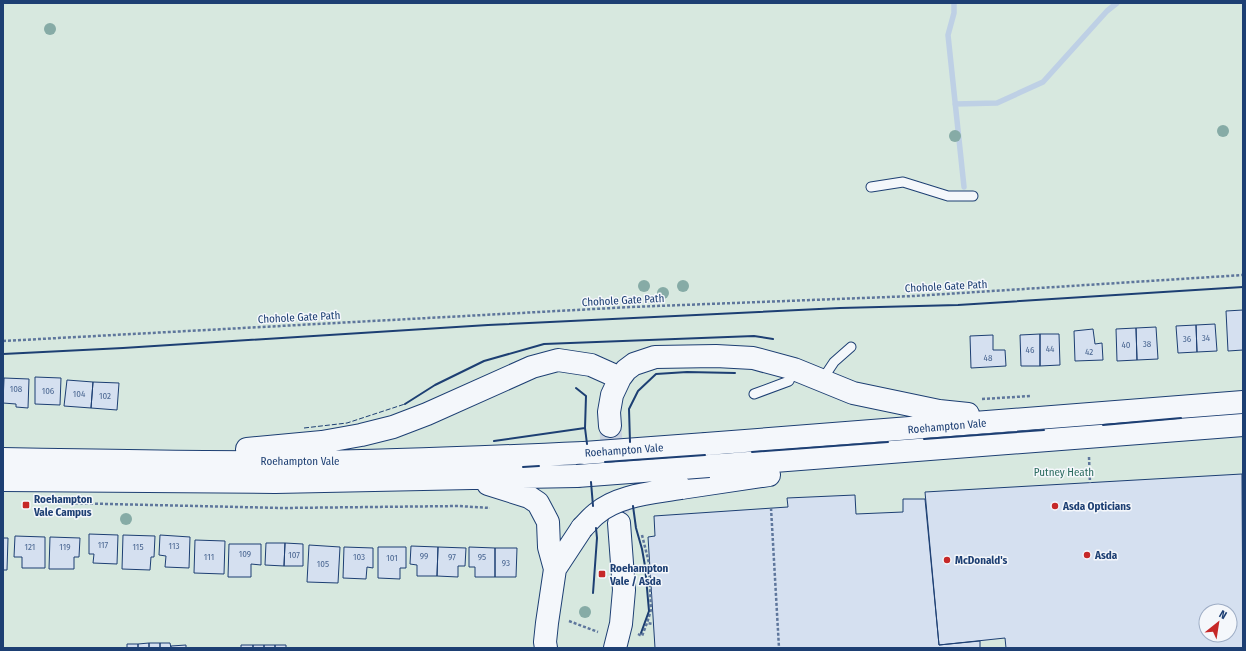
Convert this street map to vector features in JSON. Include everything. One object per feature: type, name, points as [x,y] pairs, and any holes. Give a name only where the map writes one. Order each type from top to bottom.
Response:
[{"type":"highway","points":[[610,426],[609,412],[612,395],[620,378],[626,370],[634,364],[655,357],[716,356],[752,358],[794,369],[853,393],[876,399],[939,411],[1015,420]]},
{"type":"highway","points":[[131,461],[322,442],[361,435],[393,427],[427,414],[532,367],[558,360],[591,365],[620,378]]},
{"type":"highway","name":"Roehampton Vale","points":[[3,459],[312,462],[584,453],[1243,402]]},
{"type":"highway","name":"Roehampton Vale","points":[[3,480],[275,482],[577,476],[830,458],[1243,425]]},
{"type":"highway","points":[[555,569],[582,528],[596,514],[628,498],[681,488],[792,471],[830,458]]},
{"type":"highway","points":[[469,479],[529,497],[538,503],[548,522],[549,547],[555,569],[547,623],[545,642],[546,648]]},
{"type":"highway","points":[[615,648],[621,624],[624,590],[619,523]]},
{"type":"lane","points":[[871,187],[903,182],[948,196],[973,196]]},
{"type":"lane","points":[[822,380],[834,362],[851,347]]},
{"type":"lane","points":[[754,394],[789,381],[794,369]]},
{"type":"path","name":"Chohole Gate Path","points":[[3,341],[631,307],[914,296],[1243,275]]},
{"type":"path","points":[[981,399],[1035,396]]},
{"type":"path","points":[[1089,450],[1090,483]]},
{"type":"path","points":[[61,503],[283,508],[459,506],[498,508]]},
{"type":"path","points":[[771,508],[779,648]]},
{"type":"path","points":[[638,634],[642,636],[650,610],[649,564],[642,534]]},
{"type":"path","points":[[569,621],[595,631]]},
{"type":"path","points":[[647,623],[653,624]]},
{"type":"green space","name":"Putney Heath","points":[[3,3],[1243,3],[1243,648],[3,648]]},
{"type":"building","points":[[1243,310],[1243,350],[1228,351],[1226,311]]},
{"type":"building","points":[[1215,324],[1217,351],[1197,352],[1196,325]]},
{"type":"building","points":[[1196,325],[1197,352],[1178,353],[1176,326]]},
{"type":"building","points":[[1156,327],[1158,359],[1137,360],[1136,328]]},
{"type":"building","points":[[1136,328],[1137,360],[1117,361],[1116,329]]},
{"type":"building","points":[[1093,329],[1095,344],[1102,343],[1103,360],[1075,361],[1074,331]]},
{"type":"building","points":[[1040,334],[1059,334],[1060,365],[1040,366]]},
{"type":"building","points":[[1040,334],[1040,366],[1021,366],[1020,335]]},
{"type":"building","points":[[993,335],[993,350],[1005,350],[1006,366],[971,368],[970,336]]},
{"type":"building","points":[[35,377],[61,378],[60,405],[35,404]]},
{"type":"building","points":[[4,378],[29,379],[28,408],[16,407],[16,404],[3,403]]},
{"type":"building","points":[[67,380],[93,382],[91,408],[64,406]]},
{"type":"building","points":[[93,382],[119,383],[117,410],[91,408]]},
{"type":"building","name":"Asda","points":[[1242,474],[1243,648],[1006,648],[1005,638],[939,645],[925,492]]},
{"type":"building","points":[[855,495],[856,514],[903,512],[903,499],[925,499],[939,645],[980,641],[980,648],[655,648],[648,537],[655,536],[654,516],[788,507],[787,498]]},
{"type":"building","points":[[89,534],[118,535],[117,564],[93,563],[94,554],[89,554]]},
{"type":"building","points":[[123,535],[155,536],[154,557],[151,557],[150,570],[122,569]]},
{"type":"building","points":[[160,535],[190,537],[189,568],[165,567],[166,556],[159,555]]},
{"type":"building","points":[[15,536],[45,537],[45,568],[22,568],[22,557],[14,557]]},
{"type":"building","points":[[50,537],[80,538],[79,557],[74,557],[74,569],[49,569]]},
{"type":"building","points":[[3,538],[8,538],[7,570],[3,570]]},
{"type":"building","points":[[195,540],[225,541],[224,574],[194,573]]},
{"type":"building","points":[[266,543],[285,543],[284,566],[265,565]]},
{"type":"building","points":[[285,543],[303,544],[303,566],[284,566]]},
{"type":"building","points":[[229,544],[261,544],[261,565],[251,564],[251,577],[228,577]]},
{"type":"building","points":[[309,545],[340,547],[338,583],[307,582]]},
{"type":"building","points":[[411,546],[438,547],[437,576],[417,576],[417,565],[410,564]]},
{"type":"building","points":[[344,547],[373,548],[373,568],[367,567],[366,579],[343,578]]},
{"type":"building","points":[[378,547],[406,547],[406,568],[400,568],[400,579],[378,578]]},
{"type":"building","points":[[438,547],[466,548],[465,566],[458,566],[458,577],[437,576]]},
{"type":"building","points":[[469,547],[495,548],[495,577],[475,577],[475,567],[469,567]]},
{"type":"building","points":[[495,548],[517,548],[516,577],[495,577]]},
{"type":"building","points":[[149,643],[160,643],[160,648],[149,648]]},
{"type":"building","points":[[149,643],[149,648],[138,648],[138,644]]},
{"type":"building","points":[[160,643],[170,643],[171,648],[160,648]]},
{"type":"building","points":[[127,644],[138,644],[138,648],[127,648]]},
{"type":"building","points":[[186,645],[186,648],[171,648],[171,646]]},
{"type":"building","points":[[241,645],[253,645],[253,648],[241,648]]},
{"type":"building","points":[[253,645],[264,645],[264,648],[253,648]]},
{"type":"building","points":[[264,645],[275,645],[275,648],[264,648]]},
{"type":"building","points":[[275,645],[286,645],[286,648],[275,648]]},
{"type":"waterway","points":[[954,3],[954,13],[948,35],[964,187]]},
{"type":"waterway","points":[[955,104],[997,103],[1043,82],[1107,11],[1117,3]]},
{"type":"tunnel","points":[[610,426],[619,521]]},
{"type":"fence","points":[[304,428],[347,423],[405,404]]},
{"type":"wall","points":[[3,354],[488,325],[840,308],[958,305],[1243,287]]},
{"type":"wall","points":[[405,404],[435,385],[484,361],[544,344],[754,336],[773,339]]},
{"type":"wall","points":[[630,442],[629,409],[638,391],[656,374],[687,372],[735,373]]},
{"type":"wall","points":[[576,388],[586,396],[585,428],[587,444]]},
{"type":"wall","points":[[1103,425],[1181,418]]},
{"type":"wall","points":[[494,441],[585,428]]},
{"type":"wall","points":[[924,439],[1044,430]]},
{"type":"wall","points":[[752,452],[888,442]]},
{"type":"wall","points":[[605,462],[705,455]]},
{"type":"wall","points":[[523,467],[539,466]]},
{"type":"wall","points":[[591,482],[593,506]]},
{"type":"wall","points":[[633,506],[636,528],[645,566],[649,611],[641,633]]},
{"type":"wall","points":[[593,593],[597,538],[596,528]]},
{"type":"place","name":"Roehampton Vale Campus","points":[[26,505]]},
{"type":"place","name":"Asda Opticians","points":[[1055,506]]},
{"type":"place","name":"Asda","points":[[1087,555]]},
{"type":"place","name":"McDonald's","points":[[947,560]]},
{"type":"place","name":"Roehampton Vale / Asda","points":[[602,574]]}]
